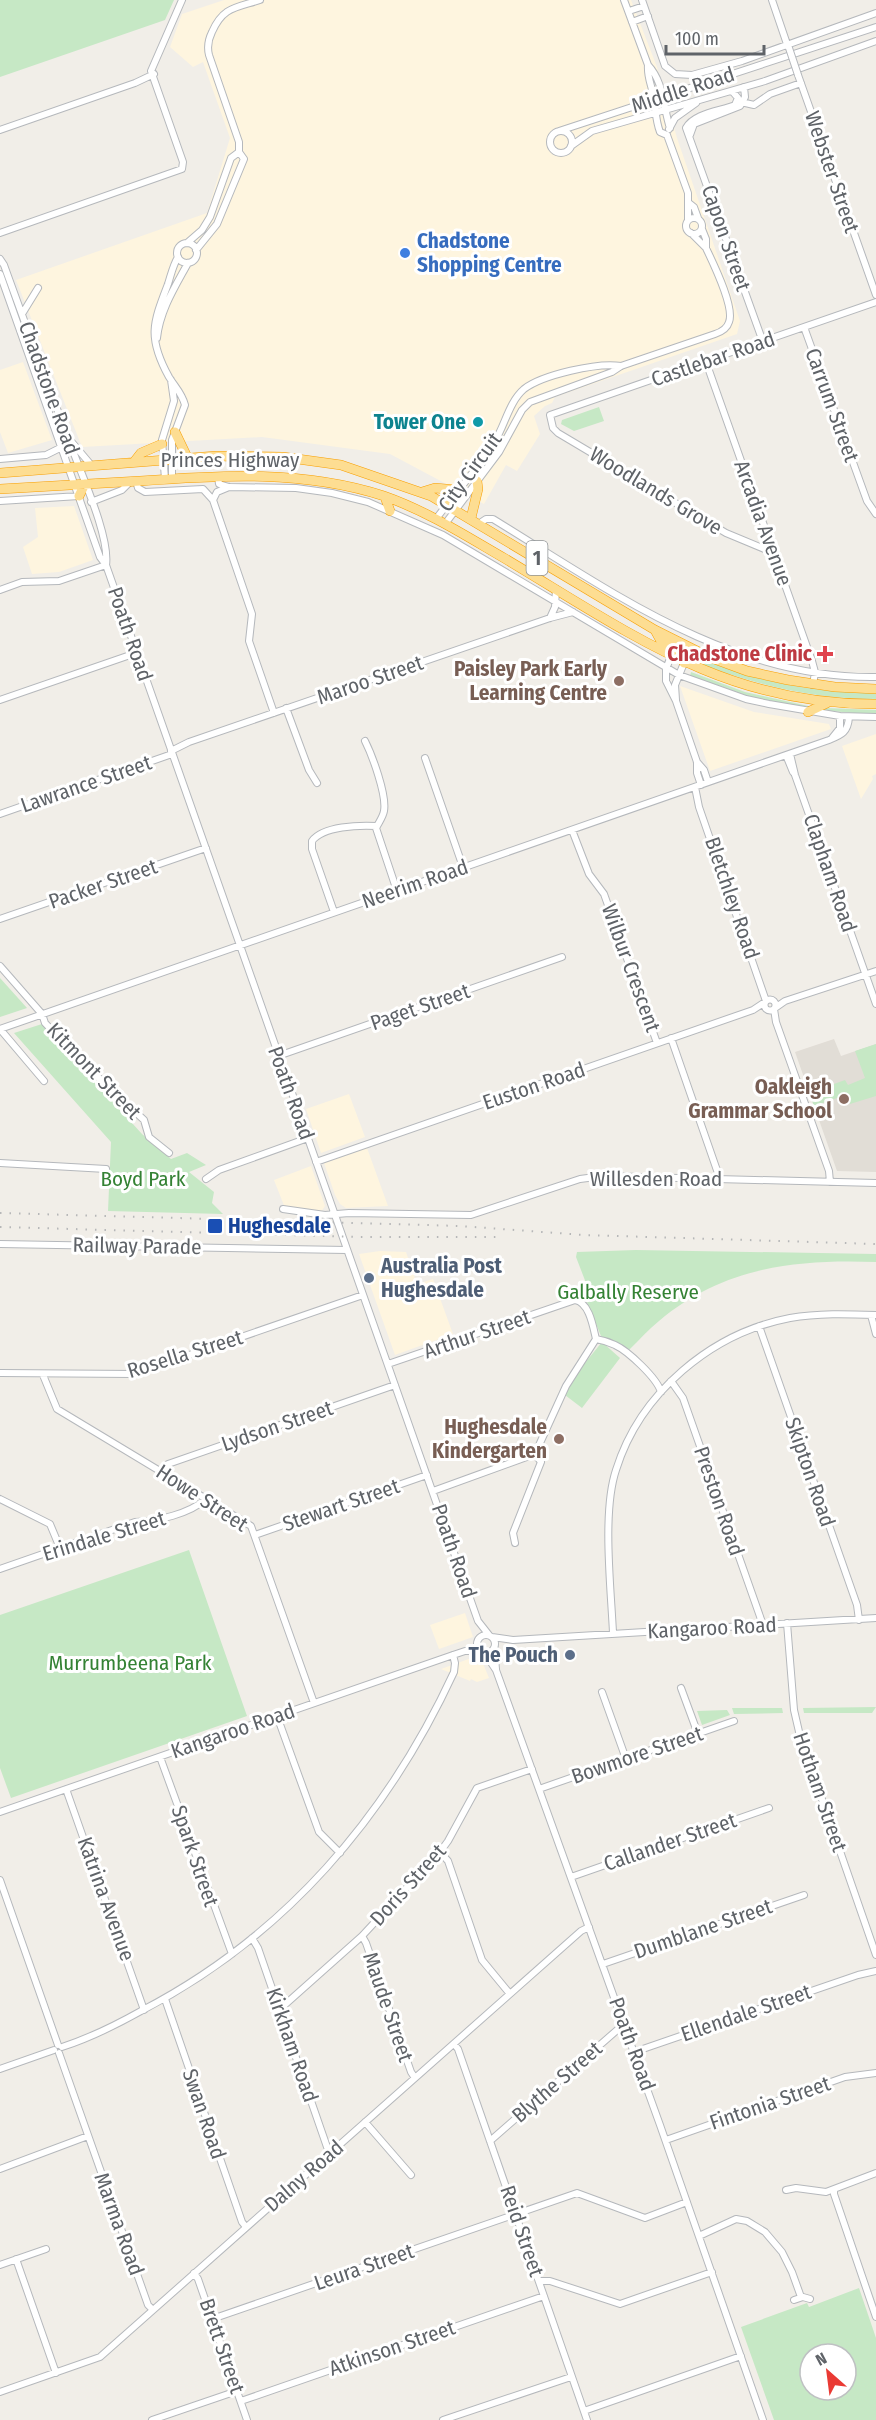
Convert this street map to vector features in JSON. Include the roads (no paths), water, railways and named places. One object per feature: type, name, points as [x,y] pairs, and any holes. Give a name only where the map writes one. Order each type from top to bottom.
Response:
[{"type":"highway","points":[[175,432],[187,458]]},
{"type":"highway","points":[[134,462],[141,453],[162,444]]},
{"type":"highway","name":"Princes Highway","points":[[0,473],[167,459],[252,456],[341,465],[422,492],[447,504],[655,630],[709,657],[747,671],[813,685],[876,689]]},
{"type":"highway","name":"Princes Highway","points":[[133,481],[262,475],[315,479],[385,497],[436,519],[671,656],[710,674],[753,688],[829,702],[876,704]]},
{"type":"highway","name":"1","points":[[0,489],[133,481]]},
{"type":"highway","points":[[471,518],[478,489],[477,481]]},
{"type":"highway","points":[[79,496],[85,484]]},
{"type":"highway","points":[[422,492],[435,488],[457,490]]},
{"type":"highway","points":[[385,497],[390,511]]},
{"type":"highway","points":[[655,630],[661,641],[682,654],[684,663]]},
{"type":"highway","points":[[808,712],[829,702]]},
{"type":"street","points":[[0,233],[183,169],[183,162],[153,76],[153,66],[182,0]]},
{"type":"street","points":[[158,348],[158,334],[163,312],[178,278],[220,219],[244,159],[239,152],[240,145],[208,56],[208,44],[220,16],[260,0]]},
{"type":"street","points":[[624,0],[648,65],[653,71],[663,96],[668,131],[689,203],[686,227],[691,233],[697,233],[702,229],[701,222],[694,207],[689,203]]},
{"type":"street","name":"Webster Street","points":[[772,0],[876,296]]},
{"type":"street","points":[[629,11],[643,3],[648,16],[633,22]]},
{"type":"street","name":"Middle Road","points":[[648,16],[665,66],[680,76],[721,67],[788,46],[876,13]]},
{"type":"street","name":"Middle Road","points":[[559,131],[876,27]]},
{"type":"street","name":"Middle Road","points":[[571,146],[588,132],[732,91],[876,41]]},
{"type":"street","points":[[648,65],[647,75],[660,132],[668,131],[679,114],[703,99]]},
{"type":"street","points":[[0,130],[153,76]]},
{"type":"street","name":"Webster Street","points":[[742,100],[760,100],[801,83]]},
{"type":"street","points":[[742,100],[744,87]]},
{"type":"street","points":[[732,91],[742,100]]},
{"type":"street","name":"Capon Street","points":[[742,100],[735,108],[694,124],[690,135],[763,342]]},
{"type":"street","points":[[559,131],[569,135],[571,146],[563,152],[553,148],[550,139],[559,131]]},
{"type":"street","points":[[167,459],[185,405],[158,348],[154,331],[155,317],[178,257],[178,248],[187,243],[207,222],[231,158],[239,152]]},
{"type":"street","points":[[688,220],[698,218]]},
{"type":"street","name":"City Circuit","points":[[445,524],[503,447],[528,403],[612,372],[621,366],[715,334],[729,324],[728,305],[706,248],[706,239],[702,229]]},
{"type":"street","name":"City Circuit","points":[[691,233],[706,248]]},
{"type":"street","points":[[187,243],[196,250]]},
{"type":"street","points":[[178,257],[182,262],[188,262]]},
{"type":"street","name":"Chadstone Road","points":[[0,259],[85,484]]},
{"type":"street","name":"Chadstone Road","points":[[0,274],[74,485]]},
{"type":"street","points":[[22,314],[38,288]]},
{"type":"street","name":"Castlebar Road","points":[[550,415],[876,302]]},
{"type":"street","name":"Carrum Street","points":[[804,327],[867,501],[876,514]]},
{"type":"street","name":"Arcadia Avenue","points":[[706,362],[815,672],[813,685]]},
{"type":"street","name":"City Circuit","points":[[436,519],[494,443],[514,400],[525,388],[536,382],[584,368],[611,364],[621,366]]},
{"type":"street","points":[[169,479],[167,459],[162,444],[163,432],[174,401],[171,379]]},
{"type":"street","name":"Woodlands Grove","points":[[550,415],[558,433],[726,533],[774,553]]},
{"type":"street","points":[[68,437],[92,466]]},
{"type":"street","points":[[0,459],[46,455],[60,448]]},
{"type":"street","points":[[91,502],[122,490],[133,481],[145,492],[203,489],[214,477],[219,483],[229,487],[274,487],[349,497],[390,511],[443,536],[679,675],[746,699],[808,712],[849,717],[876,717]]},
{"type":"street","name":"Poath Road","points":[[85,484],[107,555],[106,565]]},
{"type":"street","name":"Poath Road","points":[[74,485],[100,558],[106,565],[433,1491],[478,1620],[479,1640]]},
{"type":"street","points":[[213,500],[217,492],[229,487]]},
{"type":"street","points":[[203,489],[213,500],[252,614],[249,641],[274,713]]},
{"type":"street","points":[[0,501],[79,496]]},
{"type":"street","points":[[480,523],[486,519],[493,519],[595,582],[695,638],[756,660],[815,672],[876,677]]},
{"type":"street","points":[[0,590],[22,582],[59,580],[106,565]]},
{"type":"street","points":[[550,618],[556,603],[556,589]]},
{"type":"street","name":"Maroo Street","points":[[171,751],[189,742],[286,708],[573,612]]},
{"type":"street","points":[[0,700],[136,653]]},
{"type":"street","points":[[671,656],[666,669],[667,686],[676,701],[697,762],[704,770],[708,782]]},
{"type":"street","points":[[676,701],[675,685],[684,663]]},
{"type":"street","points":[[286,708],[309,770],[317,783]]},
{"type":"street","points":[[829,740],[840,728],[840,716]]},
{"type":"street","name":"Neerim Road","points":[[0,1029],[829,740],[843,734],[847,729],[849,717]]},
{"type":"street","points":[[365,741],[384,800],[384,813],[377,826],[381,848],[397,891]]},
{"type":"street","name":"Lawrance Street","points":[[0,814],[171,751]]},
{"type":"street","name":"Clapham Road","points":[[788,755],[876,1004]]},
{"type":"street","points":[[425,758],[463,867]]},
{"type":"street","name":"Bletchley Road","points":[[697,762],[695,787],[699,807],[829,1171],[830,1182]]},
{"type":"street","points":[[334,912],[312,849],[312,841],[320,834],[350,825],[377,826]]},
{"type":"street","name":"Wilbur Crescent","points":[[572,830],[588,874],[604,894],[657,1043]]},
{"type":"street","name":"Packer Street","points":[[0,919],[206,848]]},
{"type":"street","name":"Paget Street","points":[[278,1056],[562,957]]},
{"type":"street","name":"Kitmont Street","points":[[0,966],[42,1014],[45,1023],[86,1066],[144,1120],[149,1137],[169,1153]]},
{"type":"street","name":"Euston Road","points":[[316,1161],[753,1010],[876,971]]},
{"type":"street","points":[[0,1029],[44,1081]]},
{"type":"street","points":[[671,1038],[720,1179]]},
{"type":"street","points":[[206,1179],[219,1170],[308,1138]]},
{"type":"street","points":[[0,1163],[106,1169]]},
{"type":"street","name":"Willesden Road","points":[[283,1209],[335,1214],[471,1215],[591,1176],[876,1183]]},
{"type":"street","name":"Railway Parade","points":[[0,1244],[347,1250]]},
{"type":"street","name":"Rosella Street","points":[[0,1373],[134,1374],[363,1295]]},
{"type":"street","name":"Arthur Street","points":[[388,1365],[574,1299],[585,1306],[596,1339]]},
{"type":"street","points":[[613,1634],[609,1518],[615,1471],[633,1433],[661,1392],[671,1381],[716,1346],[759,1326],[804,1316],[874,1315],[876,1334]]},
{"type":"street","name":"Skipton Road","points":[[759,1326],[857,1605],[859,1620]]},
{"type":"street","points":[[433,1491],[536,1454],[566,1386],[596,1339],[612,1343],[625,1351],[658,1383],[661,1392]]},
{"type":"street","name":"Howe Street","points":[[43,1375],[57,1409],[248,1523],[255,1535],[314,1703]]},
{"type":"street","name":"Preston Road","points":[[671,1381],[682,1394],[763,1625]]},
{"type":"street","name":"Lydson Street","points":[[160,1471],[168,1464],[395,1385]]},
{"type":"street","points":[[515,1542],[513,1533],[541,1462],[536,1454]]},
{"type":"street","name":"Stewart Street","points":[[255,1535],[427,1475]]},
{"type":"street","points":[[0,1499],[50,1524],[60,1548]]},
{"type":"street","name":"Erindale Street","points":[[0,1569],[135,1522],[154,1521],[199,1505],[206,1499]]},
{"type":"street","name":"Kangaroo Road","points":[[491,1636],[513,1640],[876,1618]]},
{"type":"street","name":"Poath Road","points":[[478,1620],[491,1636]]},
{"type":"street","name":"Hotham Street","points":[[787,1623],[794,1710],[798,1729],[875,1950]]},
{"type":"street","points":[[484,1635],[491,1636],[495,1642],[494,1648],[488,1652],[483,1651],[479,1640],[484,1635]]},
{"type":"street","name":"Kangaroo Road","points":[[465,1651],[479,1640]]},
{"type":"street","name":"Kangaroo Road","points":[[494,1648],[513,1640]]},
{"type":"street","name":"Poath Road","points":[[494,1648],[496,1670]]},
{"type":"street","name":"Kangaroo Road","points":[[0,1812],[465,1651],[483,1651]]},
{"type":"street","name":"Poath Road","points":[[483,1651],[496,1670],[666,2140],[763,2420]]},
{"type":"street","points":[[0,2069],[58,2049],[165,1999],[232,1954],[293,1903],[340,1853],[379,1805],[421,1739],[454,1672],[453,1655]]},
{"type":"street","points":[[681,1688],[698,1734]]},
{"type":"street","points":[[602,1692],[626,1759]]},
{"type":"street","points":[[277,1716],[319,1832],[340,1853]]},
{"type":"street","name":"Bowmore Street","points":[[539,1789],[734,1721]]},
{"type":"street","name":"Spark Street","points":[[160,1757],[232,1954]]},
{"type":"street","name":"Doris Street","points":[[279,2009],[362,1936],[440,1852],[477,1788],[532,1769]]},
{"type":"street","name":"Katrina Avenue","points":[[66,1789],[144,2010]]},
{"type":"street","name":"Callander Street","points":[[571,1877],[769,1808]]},
{"type":"street","points":[[440,1852],[448,1861],[482,1960],[510,1994]]},
{"type":"street","name":"Marma Road","points":[[0,1880],[148,2305],[153,2310]]},
{"type":"street","name":"Dumblane Street","points":[[603,1964],[804,1895]]},
{"type":"street","name":"Dalny Road","points":[[0,2392],[97,2358],[581,1931],[589,1927]]},
{"type":"street","name":"Maude Street","points":[[362,1936],[415,2078]]},
{"type":"street","name":"Kirkham Road","points":[[252,1938],[257,1946],[327,2147],[331,2152]]},
{"type":"street","name":"Ellendale Street","points":[[634,2052],[876,1968]]},
{"type":"street","name":"Swan Road","points":[[165,1999],[242,2222],[246,2227]]},
{"type":"street","name":"Blythe Street","points":[[490,2141],[624,2024]]},
{"type":"street","name":"Reid Street","points":[[454,2044],[458,2049],[587,2420]]},
{"type":"street","name":"Fintonia Street","points":[[666,2140],[845,2077],[876,2073]]},
{"type":"street","points":[[365,2122],[411,2175]]},
{"type":"street","points":[[0,2169],[88,2136]]},
{"type":"street","points":[[786,2190],[796,2188],[824,2192],[876,2173]]},
{"type":"street","points":[[834,2190],[876,2317]]},
{"type":"street","name":"Leura Street","points":[[213,2319],[577,2193],[645,2218],[687,2202]]},
{"type":"street","points":[[699,2236],[736,2219],[747,2221],[765,2232],[782,2252],[792,2272],[797,2299],[810,2299]]},
{"type":"street","points":[[0,2265],[46,2249]]},
{"type":"street","points":[[16,2259],[56,2373]]},
{"type":"street","points":[[539,2281],[550,2281],[620,2304],[712,2272]]},
{"type":"street","name":"Brett Street","points":[[194,2274],[213,2319],[248,2420]]},
{"type":"street","name":"Atkinson Street","points":[[241,2401],[544,2296]]},
{"type":"street","points":[[584,2411],[741,2356]]},
{"type":"street","points":[[443,2420],[572,2377]]},
{"type":"street","points":[[152,2420],[237,2391]]},
{"type":"railway","points":[[0,1213],[460,1226],[584,1235],[876,1244]]},
{"type":"railway","points":[[0,1227],[358,1237],[501,1237]]},
{"type":"place","name":"Chadstone Shopping Centre","points":[[405,253]]},
{"type":"place","name":"Tower One","points":[[478,422]]},
{"type":"place","name":"Chadstone Clinic","points":[[825,654]]},
{"type":"place","name":"Paisley Park Early Learning Centre","points":[[619,681]]},
{"type":"place","name":"Oakleigh Grammar School","points":[[844,1099]]},
{"type":"place","name":"Hughesdale","points":[[215,1226]]},
{"type":"place","name":"Australia Post Hughesdale","points":[[369,1278]]},
{"type":"place","name":"Hughesdale Kindergarten","points":[[559,1439]]},
{"type":"place","name":"The Pouch","points":[[570,1655]]},
{"type":"park label","name":"Boyd Park","points":[[143,1179]]},
{"type":"park label","name":"Galbally Reserve","points":[[628,1292]]},
{"type":"park label","name":"Murrumbeena Park","points":[[130,1663]]}]
